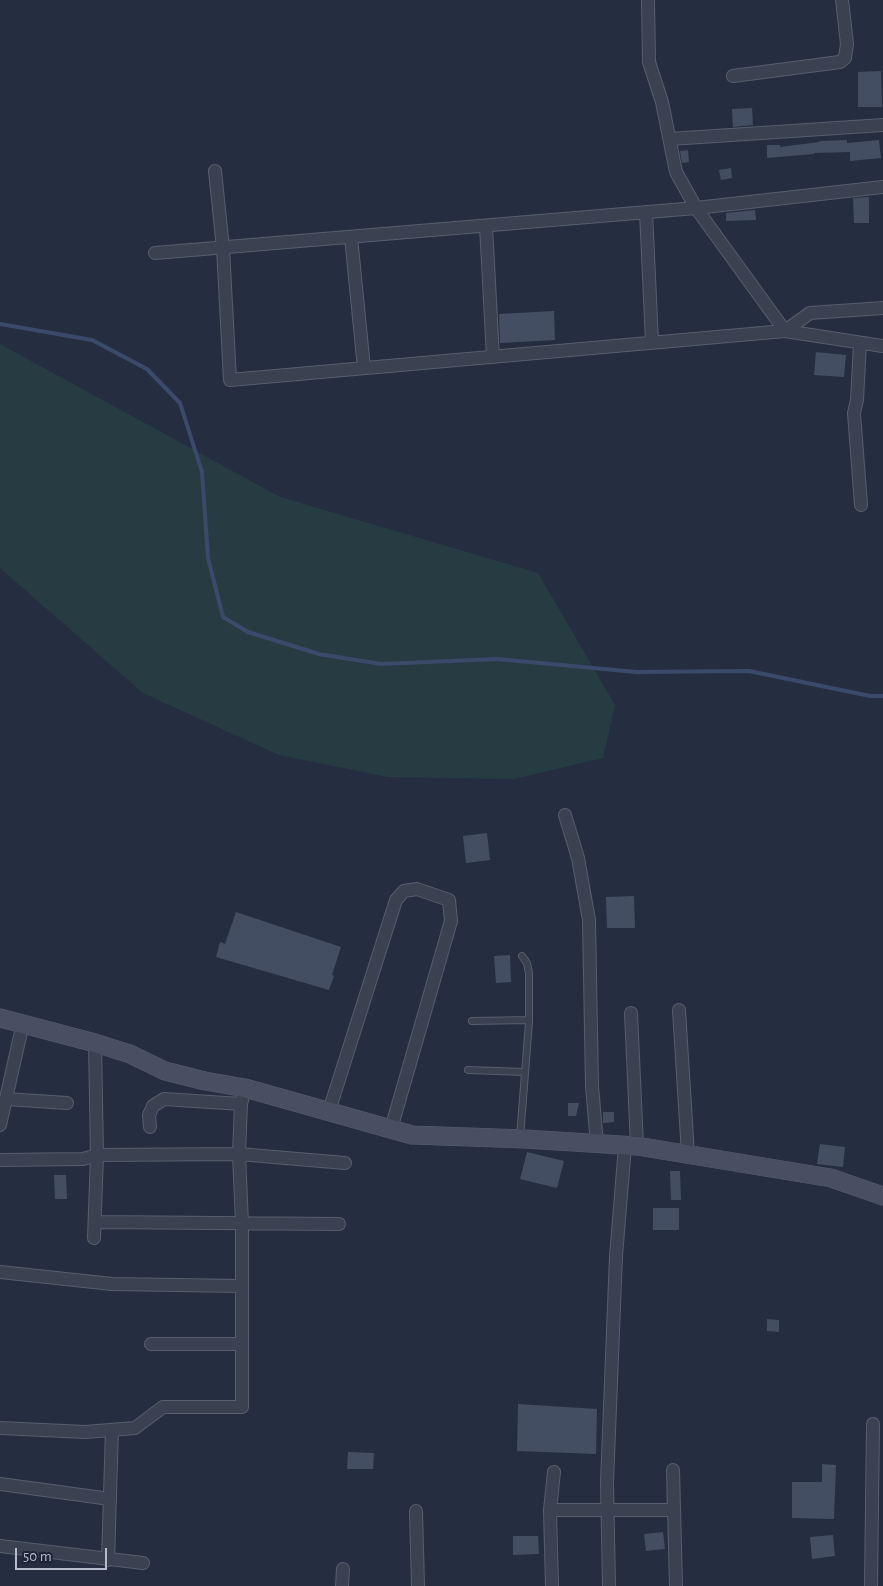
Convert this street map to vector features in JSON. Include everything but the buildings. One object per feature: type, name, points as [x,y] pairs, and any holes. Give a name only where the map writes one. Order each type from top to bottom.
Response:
[{"type":"street","points":[[648,0],[650,62],[662,102],[676,172],[696,208],[785,330]]},
{"type":"street","points":[[733,76],[840,62],[845,58],[847,44],[842,0]]},
{"type":"street","points":[[670,139],[883,125]]},
{"type":"street","points":[[215,171],[224,248],[230,380],[785,330],[883,346]]},
{"type":"street","points":[[155,253],[696,208],[883,187]]},
{"type":"street","points":[[646,212],[652,342]]},
{"type":"street","points":[[486,226],[493,357]]},
{"type":"street","points":[[352,237],[364,368]]},
{"type":"street","points":[[785,330],[810,313],[883,308]]},
{"type":"street","points":[[860,342],[857,400],[854,413],[861,505]]},
{"type":"street","points":[[565,815],[578,858],[589,920],[592,1086],[597,1144]]},
{"type":"street","points":[[329,1111],[396,900],[404,891],[417,889],[449,900],[451,921],[391,1130]]},
{"type":"street","points":[[679,1010],[688,1154]]},
{"type":"street","points":[[609,1586],[607,1482],[616,1256],[631,1146],[631,1014]]},
{"type":"street","points":[[0,1125],[6,1099],[8,1018],[68,1037],[95,1042],[130,1054],[165,1071],[205,1081],[243,1096],[329,1111],[412,1135],[520,1138],[631,1146],[831,1178],[883,1196]]},
{"type":"street","points":[[94,1238],[97,1155],[95,1042]]},
{"type":"street","points":[[150,1127],[149,1115],[153,1106],[164,1099],[243,1096]]},
{"type":"street","points":[[0,1428],[85,1432],[112,1430],[135,1428],[163,1407],[242,1407],[242,1224],[239,1154],[243,1096]]},
{"type":"street","points":[[6,1099],[67,1104]]},
{"type":"street","points":[[0,1160],[82,1159],[97,1155],[239,1154],[345,1164]]},
{"type":"street","points":[[95,1222],[339,1224]]},
{"type":"street","points":[[0,1272],[112,1284],[242,1286]]},
{"type":"street","points":[[151,1344],[242,1344]]},
{"type":"street","points":[[871,1586],[873,1424]]},
{"type":"street","points":[[108,1560],[112,1430]]},
{"type":"street","points":[[673,1470],[676,1586]]},
{"type":"street","points":[[552,1586],[550,1510],[554,1472]]},
{"type":"street","points":[[0,1484],[110,1499]]},
{"type":"street","points":[[550,1510],[674,1510]]},
{"type":"street","points":[[416,1511],[418,1586]]},
{"type":"street","points":[[0,1546],[143,1563]]},
{"type":"street","points":[[342,1586],[343,1569]]},
{"type":"lane","points":[[520,1138],[529,1020],[529,973],[527,963],[522,956]]},
{"type":"lane","points":[[472,1021],[529,1020]]},
{"type":"lane","points":[[468,1070],[525,1072]]},
{"type":"green space","points":[[0,344],[280,497],[538,573],[615,705],[603,758],[514,779],[388,777],[279,755],[143,693],[0,568]]},
{"type":"waterway","points":[[0,324],[92,340],[147,369],[180,403],[202,472],[208,558],[223,617],[248,632],[319,654],[381,664],[497,659],[636,672],[749,671],[870,696],[883,696]]}]
